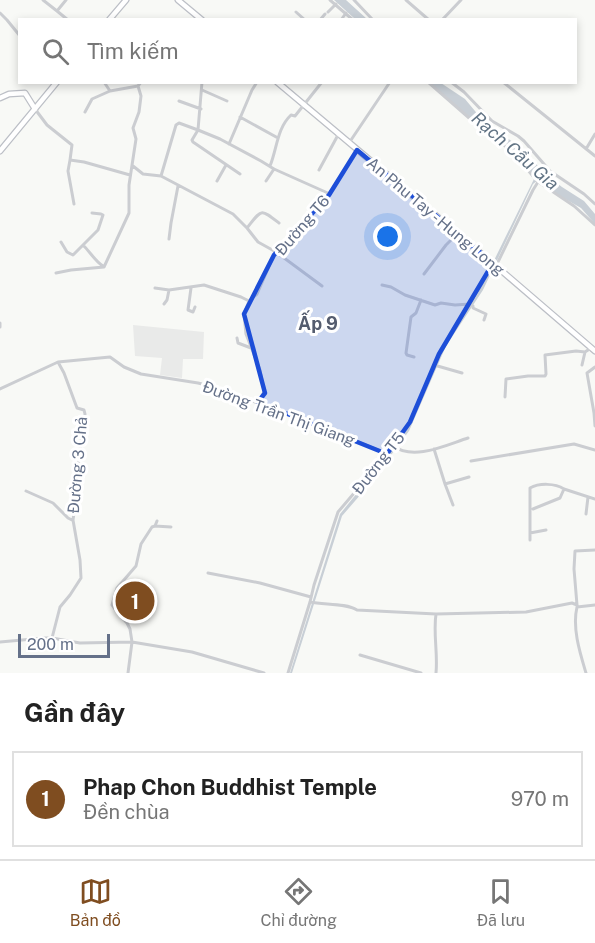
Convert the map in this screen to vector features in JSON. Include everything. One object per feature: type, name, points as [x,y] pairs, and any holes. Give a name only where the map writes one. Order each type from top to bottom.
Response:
[{"type":"street","points":[[43,0],[66,18]]},
{"type":"street","points":[[57,10],[66,0]]},
{"type":"street","points":[[111,18],[126,0]]},
{"type":"street","points":[[178,0],[195,17]]},
{"type":"street","points":[[330,0],[351,18]]},
{"type":"street","points":[[354,0],[371,18]]},
{"type":"street","points":[[406,0],[427,18]]},
{"type":"street","points":[[444,18],[460,0]]},
{"type":"street","points":[[322,18],[336,4]]},
{"type":"street","points":[[296,12],[303,18]]},
{"type":"street","points":[[0,13],[18,34]]},
{"type":"street","points":[[342,18],[346,13]]},
{"type":"street","points":[[0,151],[55,84]]},
{"type":"street","points":[[105,84],[110,91]]},
{"type":"street","points":[[85,112],[92,99],[110,91],[139,84],[141,96],[139,112],[133,129],[136,139],[129,185],[129,213],[105,267]]},
{"type":"street","points":[[202,84],[198,130],[192,140],[240,174]]},
{"type":"street","points":[[229,144],[256,84]]},
{"type":"street","name":"An Phu Tay - Hung Long","points":[[278,84],[592,349]]},
{"type":"street","points":[[270,166],[282,127],[289,117],[295,116],[320,84]]},
{"type":"street","points":[[348,143],[389,84]]},
{"type":"street","points":[[430,84],[484,131],[512,151],[533,177],[574,206],[595,225]]},
{"type":"street","points":[[454,84],[492,121],[524,141],[550,171],[595,204]]},
{"type":"street","points":[[505,84],[595,156]]},
{"type":"street","points":[[202,90],[227,101]]},
{"type":"street","points":[[0,98],[9,93],[27,95],[47,125],[72,145],[68,171],[74,204]]},
{"type":"street","points":[[179,101],[201,109]]},
{"type":"street","points":[[240,117],[278,138]]},
{"type":"street","points":[[161,176],[177,124],[182,124],[220,139],[274,169],[330,194]]},
{"type":"street","points":[[586,149],[595,134]]},
{"type":"street","points":[[319,170],[338,135]]},
{"type":"street","name":"Đường T6","points":[[258,402],[264,391],[260,370],[246,334],[244,314],[249,301],[257,294],[276,252],[330,194],[357,150]]},
{"type":"street","points":[[70,160],[130,175]]},
{"type":"street","points":[[132,165],[143,174],[161,176],[171,180],[178,186],[233,214],[258,242],[276,252],[322,286]]},
{"type":"street","points":[[217,181],[226,165]]},
{"type":"street","points":[[266,181],[274,169]]},
{"type":"street","name":"Đường T5","points":[[288,673],[338,512],[394,447],[410,422],[447,340],[472,305],[495,265],[538,181]]},
{"type":"street","points":[[169,239],[178,186]]},
{"type":"street","points":[[247,228],[261,212],[266,213],[279,224]]},
{"type":"street","points":[[61,242],[67,252],[73,255],[83,246],[98,230],[103,215],[92,213]]},
{"type":"street","points":[[424,274],[457,234]]},
{"type":"street","points":[[83,246],[99,264],[105,267]]},
{"type":"street","points":[[56,273],[105,267]]},
{"type":"street","points":[[382,285],[437,305],[441,303],[472,305],[473,308],[486,314],[484,320]]},
{"type":"street","points":[[154,288],[169,290],[207,286],[249,301]]},
{"type":"street","points":[[190,288],[188,310],[193,312],[195,307]]},
{"type":"street","points":[[164,304],[169,290]]},
{"type":"street","points":[[414,357],[406,353],[411,317],[417,312],[421,300]]},
{"type":"street","points":[[237,338],[238,343],[251,348]]},
{"type":"street","points":[[505,397],[506,379],[545,376],[545,355],[585,352],[592,349],[595,342]]},
{"type":"street","points":[[582,365],[585,352]]},
{"type":"street","name":"Đường Trần Thị Giang","points":[[0,389],[58,362],[110,357],[124,367],[141,374],[198,383],[258,402],[387,454]]},
{"type":"street","name":"Đường 3 Chả","points":[[52,638],[60,607],[81,578],[73,520],[85,414],[84,410],[77,408],[58,362]]},
{"type":"street","points":[[436,366],[462,373]]},
{"type":"street","points":[[595,367],[587,373],[595,426]]},
{"type":"street","points":[[394,447],[412,452],[468,438]]},
{"type":"street","points":[[471,461],[574,444],[595,450]]},
{"type":"street","points":[[434,448],[453,505]]},
{"type":"street","points":[[445,484],[469,477]]},
{"type":"street","points":[[530,540],[530,488],[560,486],[595,499]]},
{"type":"street","points":[[534,509],[560,498],[564,489]]},
{"type":"street","points":[[26,491],[51,502],[73,520]]},
{"type":"street","points":[[586,514],[588,497]]},
{"type":"street","points":[[128,673],[132,642],[126,621],[113,606],[116,589],[134,569],[142,542],[157,521]]},
{"type":"street","points":[[155,526],[171,527]]},
{"type":"street","points":[[530,533],[546,530]]},
{"type":"street","points":[[585,673],[576,627],[575,551],[595,550]]},
{"type":"street","points":[[208,573],[260,583],[312,601],[352,607],[357,610],[436,614],[526,612],[572,603],[577,606],[595,605]]},
{"type":"street","points":[[126,621],[136,593]]},
{"type":"street","points":[[436,614],[434,624],[436,673]]},
{"type":"street","points":[[0,642],[31,638],[52,638],[80,643],[132,642],[192,652],[264,673]]},
{"type":"street","points":[[360,655],[422,673]]},
{"type":"highlighted area","points":[[357,150],[493,263],[439,354],[410,422],[387,454],[258,402],[265,393],[244,314],[274,255],[329,195]]},
{"type":"shaded area","points":[[133,325],[204,332],[203,359],[183,359],[182,378],[160,375],[162,358],[135,356]]},
{"type":"water","points":[[334,0],[346,0],[366,18],[354,18]]},
{"type":"water","name":"Rạch Cầu Gia","points":[[431,84],[442,84],[465,99],[485,123],[526,152],[544,173],[584,201],[595,214],[595,224],[581,208],[538,180],[533,184],[483,290],[446,346],[409,431],[368,486],[342,516],[292,673],[290,673],[340,514],[406,431],[441,352],[477,295],[535,177],[512,148],[480,127]]},
{"type":"place","name":"Phap Chon Buddhist Temple","points":[[135,601]]},
{"type":"district","name":"Ấp 9","points":[[318,324]]}]
